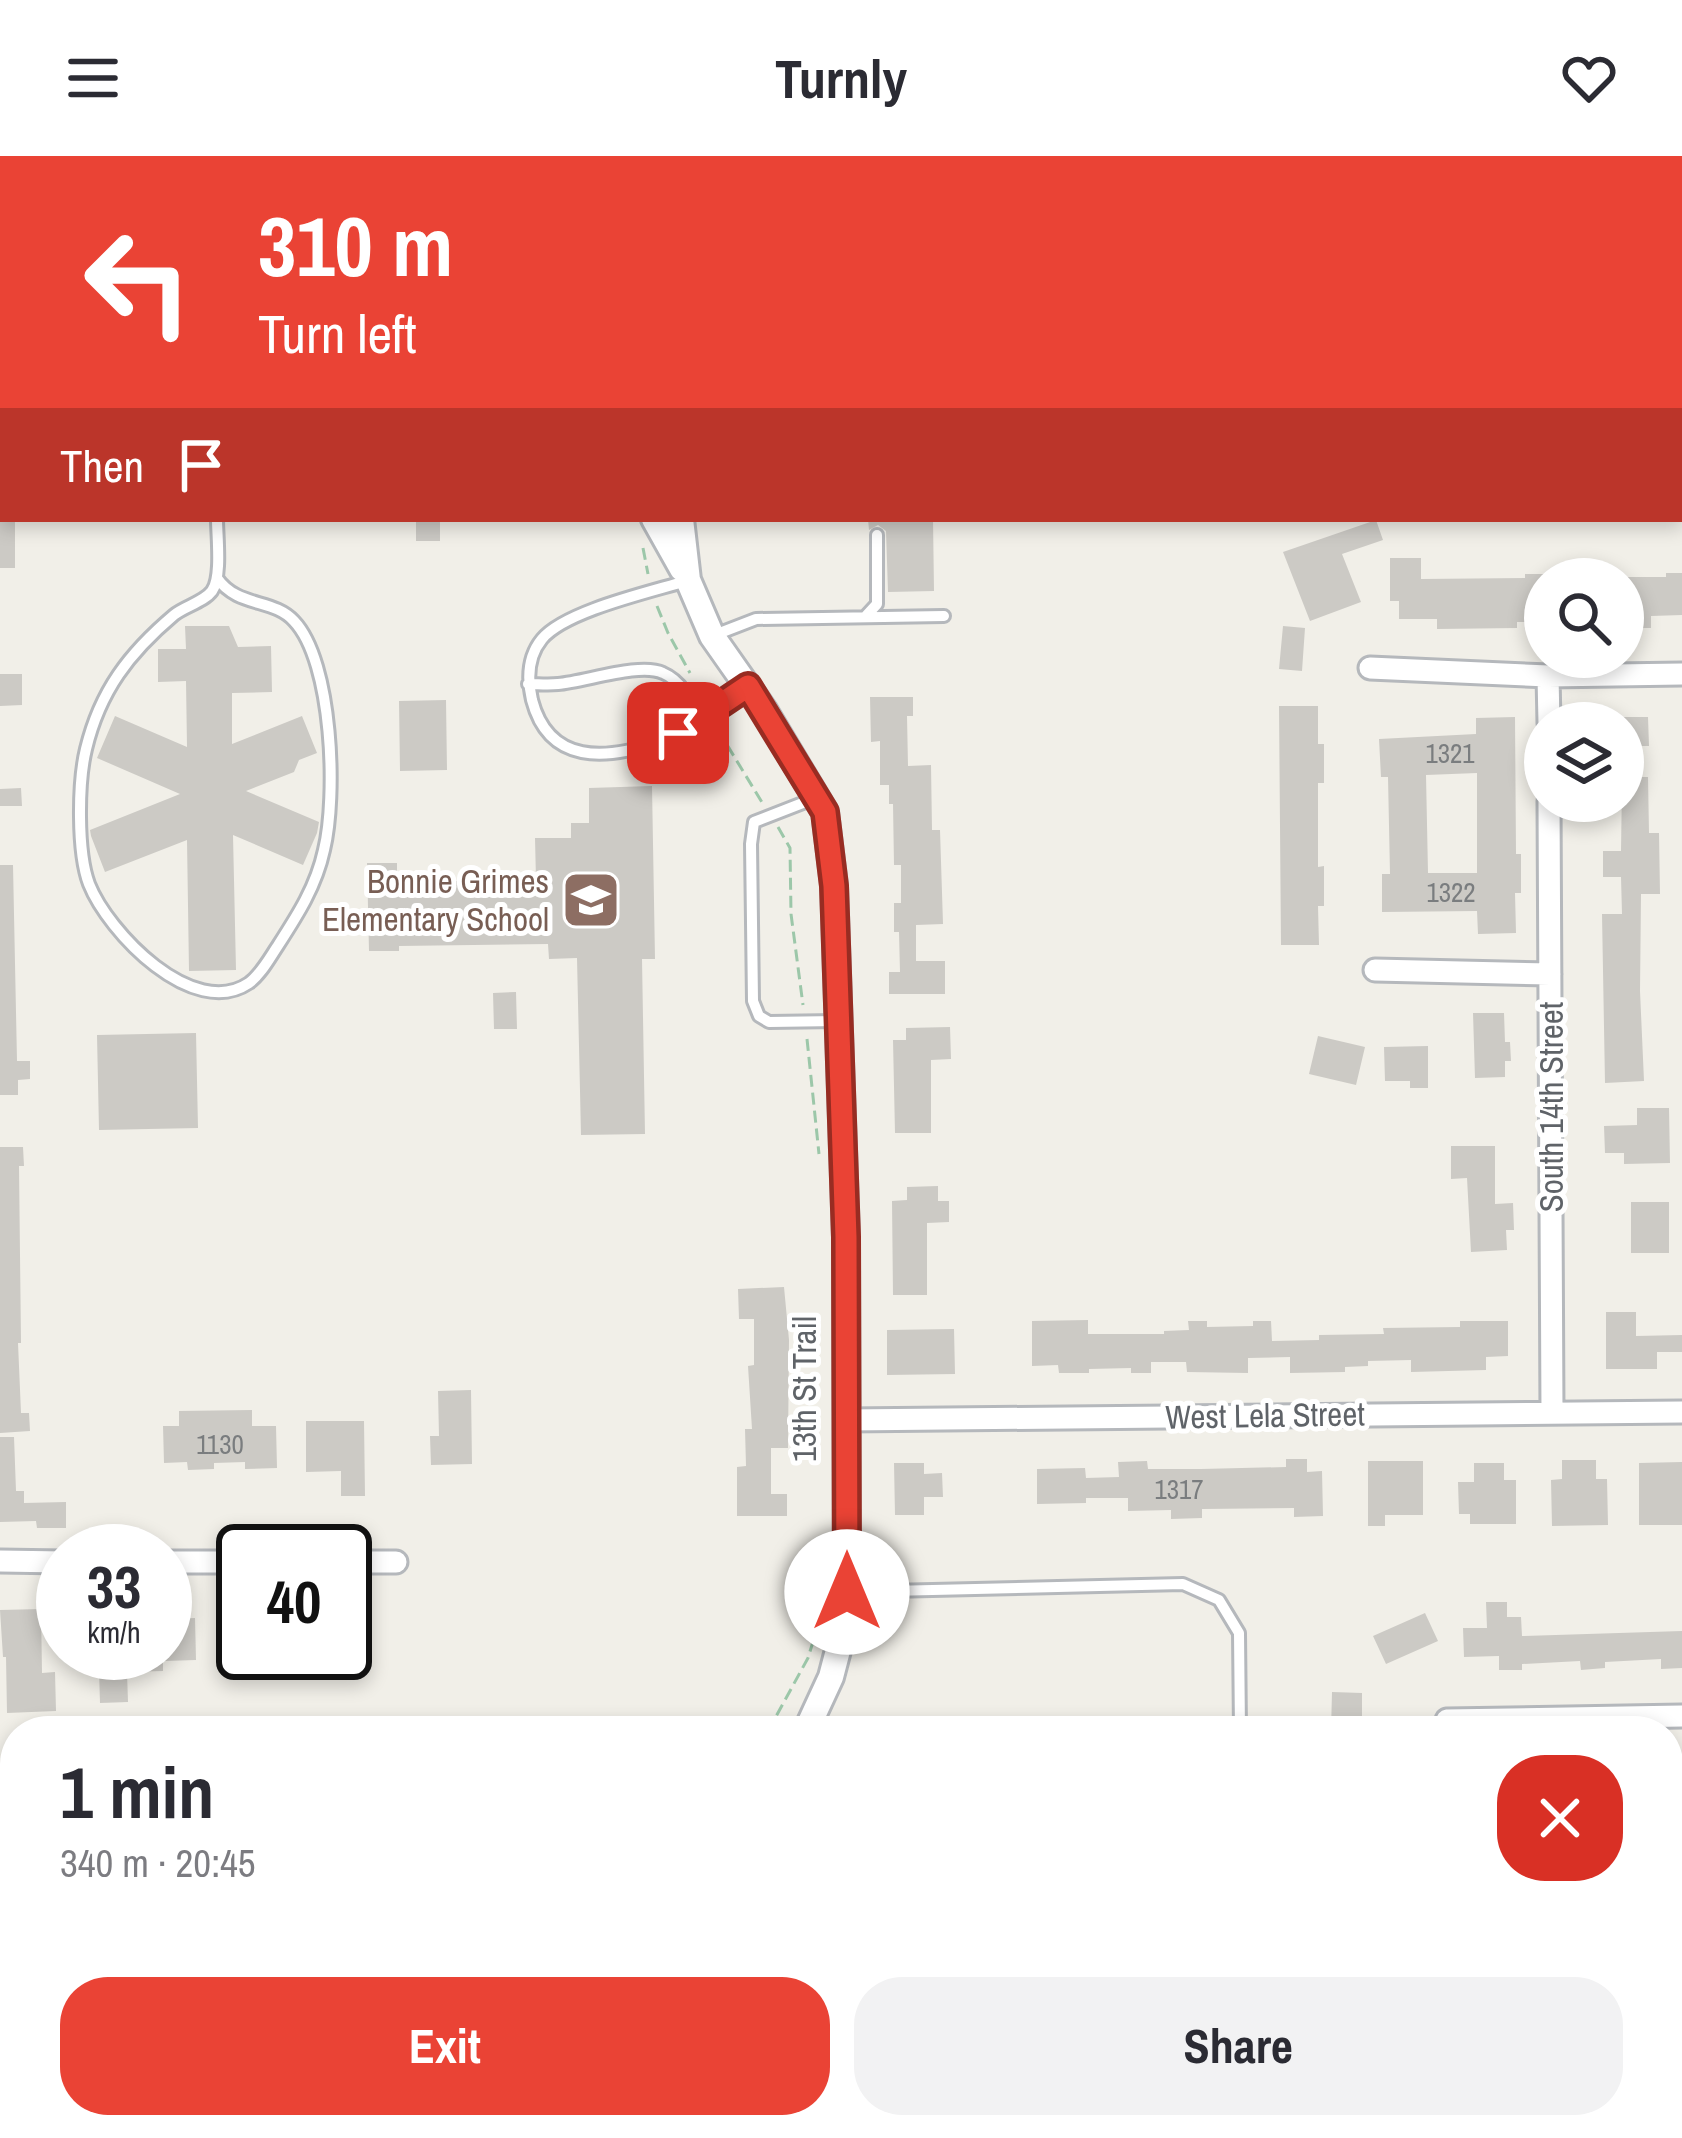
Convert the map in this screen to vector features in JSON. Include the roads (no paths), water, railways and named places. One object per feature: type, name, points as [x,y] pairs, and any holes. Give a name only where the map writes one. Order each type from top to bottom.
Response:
[{"type":"street","points":[[682,522],[688,580]]},
{"type":"street","points":[[646,528],[688,580],[712,636],[825,812],[834,886],[846,1237],[847,1592],[831,1677],[813,1716]]},
{"type":"street","points":[[1370,668],[1524,675]]},
{"type":"street","points":[[1644,675],[1682,674]]},
{"type":"street","name":"South 14th Street","points":[[1549,822],[1552,1412]]},
{"type":"street","points":[[1375,970],[1550,974]]},
{"type":"street","name":"West Lela Street","points":[[848,1420],[1682,1412]]},
{"type":"street","points":[[0,1562],[36,1562]]},
{"type":"street","points":[[372,1562],[396,1562]]},
{"type":"lane","points":[[217,522],[214,589],[151,636],[116,675],[97,710],[84,754],[80,835],[87,880],[103,913],[134,946],[182,985],[199,992],[236,989],[251,982],[263,968],[307,900],[330,824],[328,729],[311,645],[286,613],[232,596],[217,578]]},
{"type":"lane","points":[[865,617],[877,604],[877,536]]},
{"type":"lane","points":[[688,580],[568,619],[543,637],[530,659],[528,684],[537,717],[553,740],[576,752],[601,754],[660,742],[748,686]]},
{"type":"lane","points":[[712,636],[756,619],[944,616]]},
{"type":"lane","points":[[528,684],[660,671],[690,698],[699,718]]},
{"type":"lane","points":[[817,798],[754,822],[752,1001],[759,1016],[769,1022],[837,1021]]},
{"type":"lane","points":[[847,1592],[1183,1584],[1219,1600],[1239,1634],[1240,1716]]},
{"type":"place","name":"Bonnie Grimes Elementary School","points":[[591,900]]}]
